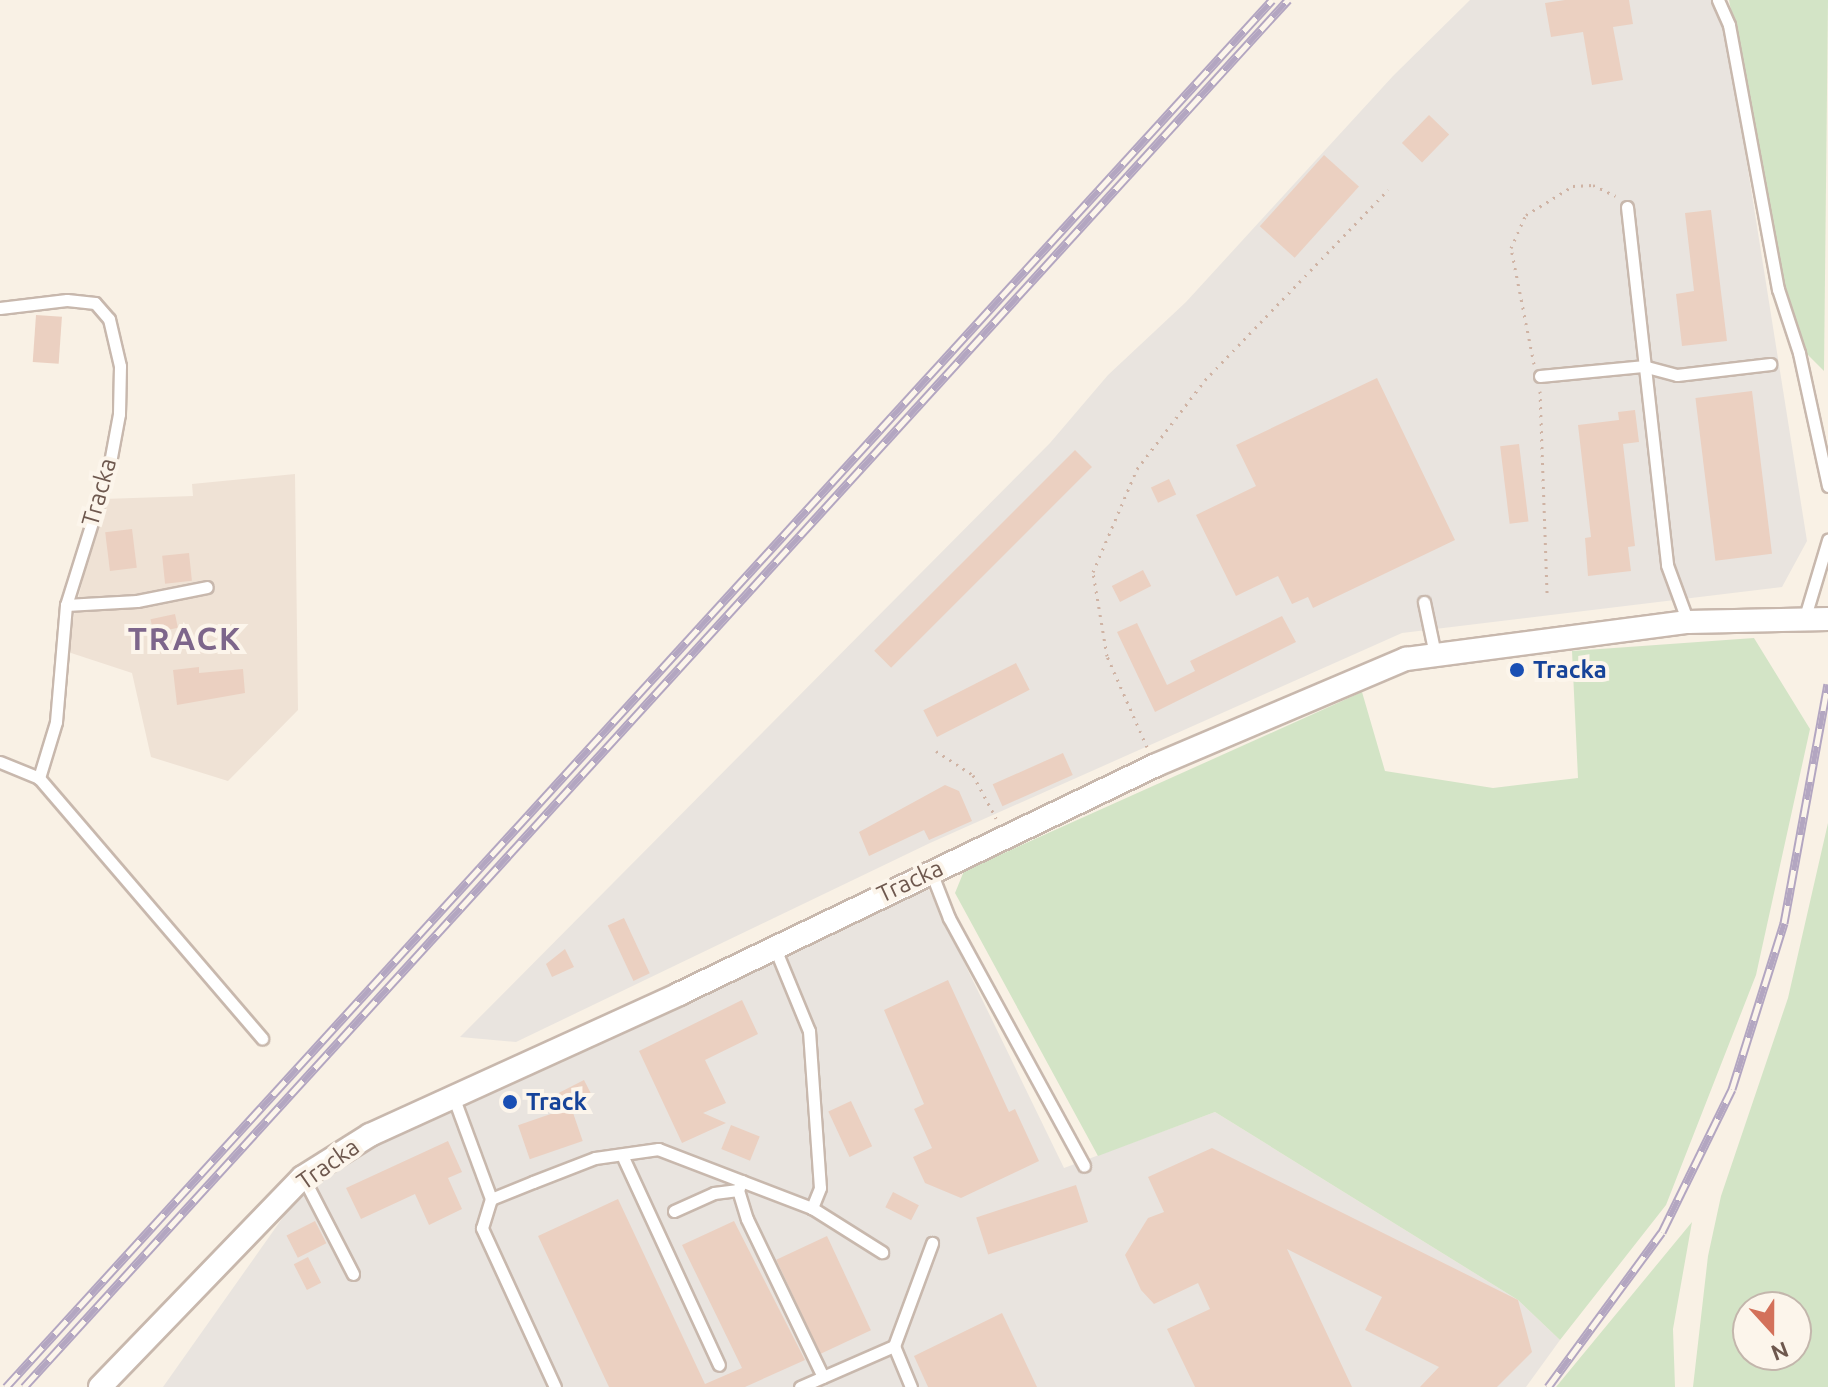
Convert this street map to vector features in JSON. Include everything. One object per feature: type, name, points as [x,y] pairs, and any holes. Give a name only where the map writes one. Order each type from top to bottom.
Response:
[{"type":"street","name":"Tracka","points":[[100,1387],[303,1177],[370,1135],[1156,765],[1406,659],[1688,622],[1828,619]]},
{"type":"lane","points":[[1718,0],[1729,25],[1778,289],[1799,353],[1828,486]]},
{"type":"lane","points":[[1627,207],[1667,565],[1688,622]]},
{"type":"lane","name":"Tracka","points":[[0,308],[67,300],[95,303],[109,319],[120,366],[119,414],[109,468],[66,605],[56,722],[39,778]]},
{"type":"lane","points":[[1540,376],[1643,366],[1677,375],[1770,364]]},
{"type":"lane","points":[[1804,620],[1828,540]]},
{"type":"lane","points":[[66,605],[137,601],[207,587]]},
{"type":"lane","points":[[1424,602],[1435,654]]},
{"type":"lane","points":[[0,762],[39,778],[262,1038]]},
{"type":"lane","points":[[931,872],[949,918],[1084,1166]]},
{"type":"lane","points":[[774,945],[809,1031],[820,1188],[812,1208]]},
{"type":"lane","points":[[453,1096],[491,1199],[482,1228],[555,1387]]},
{"type":"lane","points":[[491,1199],[595,1158],[658,1149],[740,1185],[812,1208],[882,1252]]},
{"type":"lane","points":[[622,1155],[719,1365]]},
{"type":"lane","points":[[303,1177],[353,1274]]},
{"type":"lane","points":[[674,1211],[740,1185]]},
{"type":"lane","points":[[740,1185],[823,1377]]},
{"type":"lane","points":[[911,1387],[894,1346],[932,1243]]},
{"type":"lane","points":[[800,1387],[894,1346]]},
{"type":"path","points":[[1547,593],[1540,376],[1529,352],[1511,248],[1526,215],[1573,186],[1593,185],[1627,207]]},
{"type":"path","points":[[1156,765],[1107,656],[1093,572],[1137,469],[1205,380],[1388,190]]},
{"type":"path","points":[[936,751],[973,775],[1005,835]]},
{"type":"shaded area","points":[[1470,0],[1721,0],[1807,541],[1782,587],[1402,633],[930,843],[516,1042],[460,1037],[1050,443],[1108,375],[1186,302],[1393,76]]},
{"type":"shaded area","points":[[295,474],[298,710],[228,781],[151,757],[132,673],[65,651],[103,499],[193,496],[192,484]]},
{"type":"shaded area","points":[[927,886],[1064,1168],[1215,1112],[1518,1300],[1560,1340],[1526,1387],[163,1387],[298,1196],[372,1145]]},
{"type":"green space","points":[[1729,0],[1828,0],[1824,371],[1803,350],[1782,284]]},
{"type":"green space","points":[[1754,638],[1810,729],[1756,975],[1666,1205],[1560,1340],[1518,1300],[1215,1112],[1098,1156],[955,893],[964,871],[1362,692],[1385,771],[1493,788],[1578,778],[1572,651]]},
{"type":"green space","points":[[1828,823],[1828,1387],[1693,1387],[1708,1256],[1721,1196],[1788,998]]},
{"type":"green space","points":[[1692,1222],[1673,1329],[1675,1387],[1556,1387]]},
{"type":"building","points":[[1629,0],[1633,24],[1613,27],[1623,80],[1592,85],[1583,32],[1551,37],[1545,3]]},
{"type":"building","points":[[1429,115],[1449,134],[1422,163],[1402,143]]},
{"type":"building","points":[[1324,155],[1359,186],[1295,258],[1260,226]]},
{"type":"building","points":[[1711,210],[1727,341],[1682,346],[1676,294],[1694,291],[1685,213]]},
{"type":"building","points":[[36,315],[62,317],[59,364],[33,362]]},
{"type":"building","points":[[1377,378],[1455,540],[1313,608],[1308,597],[1292,604],[1278,576],[1236,596],[1196,515],[1256,486],[1236,445]]},
{"type":"building","points":[[1752,391],[1772,554],[1715,561],[1695,398]]},
{"type":"building","points":[[1635,410],[1639,442],[1623,444],[1635,546],[1628,547],[1631,571],[1588,576],[1585,538],[1591,537],[1578,425],[1619,420],[1618,412]]},
{"type":"building","points":[[1519,444],[1529,521],[1510,524],[1500,446]]},
{"type":"building","points":[[1075,450],[1092,467],[891,668],[874,651]]},
{"type":"building","points":[[1169,479],[1176,494],[1158,503],[1151,487]]},
{"type":"building","points":[[132,529],[137,568],[110,571],[105,532]]},
{"type":"building","points":[[189,553],[192,581],[165,584],[162,556]]},
{"type":"building","points":[[1143,570],[1151,586],[1120,602],[1112,586]]},
{"type":"building","points":[[175,614],[178,628],[153,633],[151,619]]},
{"type":"building","points":[[1282,616],[1296,642],[1155,712],[1117,632],[1137,623],[1167,685],[1195,671],[1190,661]]},
{"type":"building","points":[[1016,663],[1030,690],[937,737],[923,710]]},
{"type":"building","points":[[199,667],[199,673],[243,669],[245,693],[177,705],[173,670]]},
{"type":"building","points":[[1063,753],[1073,775],[1002,806],[993,784]]},
{"type":"building","points":[[945,785],[959,791],[972,821],[929,840],[924,830],[869,856],[859,832]]},
{"type":"building","points":[[624,918],[650,973],[633,981],[608,926]]},
{"type":"building","points":[[565,949],[574,967],[552,977],[546,964]]},
{"type":"building","points":[[948,980],[1009,1112],[1015,1109],[1039,1161],[961,1198],[925,1183],[913,1157],[932,1148],[914,1109],[924,1104],[884,1010]]},
{"type":"building","points":[[742,1000],[758,1034],[705,1060],[726,1103],[703,1113],[726,1123],[682,1143],[639,1051]]},
{"type":"building","points":[[584,1080],[591,1094],[566,1107],[559,1093]]},
{"type":"building","points":[[851,1101],[872,1146],[849,1157],[828,1112]]},
{"type":"building","points":[[571,1107],[583,1141],[530,1159],[518,1125]]},
{"type":"building","points":[[731,1125],[760,1137],[750,1161],[721,1149]]},
{"type":"building","points":[[448,1141],[462,1172],[448,1178],[462,1209],[429,1225],[415,1194],[361,1219],[346,1188]]},
{"type":"building","points":[[1212,1148],[1518,1300],[1532,1352],[1497,1387],[1420,1387],[1439,1367],[1365,1330],[1382,1297],[1287,1249],[1352,1387],[1195,1387],[1167,1329],[1210,1309],[1198,1283],[1154,1304],[1141,1290],[1125,1255],[1148,1218],[1164,1212],[1148,1177]]},
{"type":"building","points":[[1076,1185],[1088,1222],[988,1255],[976,1217]]},
{"type":"building","points":[[893,1192],[919,1205],[911,1220],[885,1207]]},
{"type":"building","points":[[618,1199],[705,1384],[742,1368],[682,1245],[734,1221],[805,1360],[745,1387],[609,1387],[538,1236]]},
{"type":"building","points":[[315,1221],[326,1243],[298,1258],[286,1236]]},
{"type":"building","points":[[827,1236],[871,1330],[820,1354],[776,1260]]},
{"type":"building","points":[[308,1257],[321,1283],[307,1290],[294,1264]]},
{"type":"building","points":[[1002,1313],[1037,1387],[928,1387],[914,1356]]},
{"type":"railway","points":[[6,1387],[1272,0]]},
{"type":"railway","points":[[24,1387],[1288,0]]},
{"type":"railway","points":[[1548,1387],[1662,1232],[1732,1089],[1784,923],[1828,684]]},
{"type":"place","name":"Tracka","points":[[1517,670]]},
{"type":"place","name":"Track","points":[[510,1102]]},
{"type":"district","name":"TRACK","points":[[185,638]]}]
